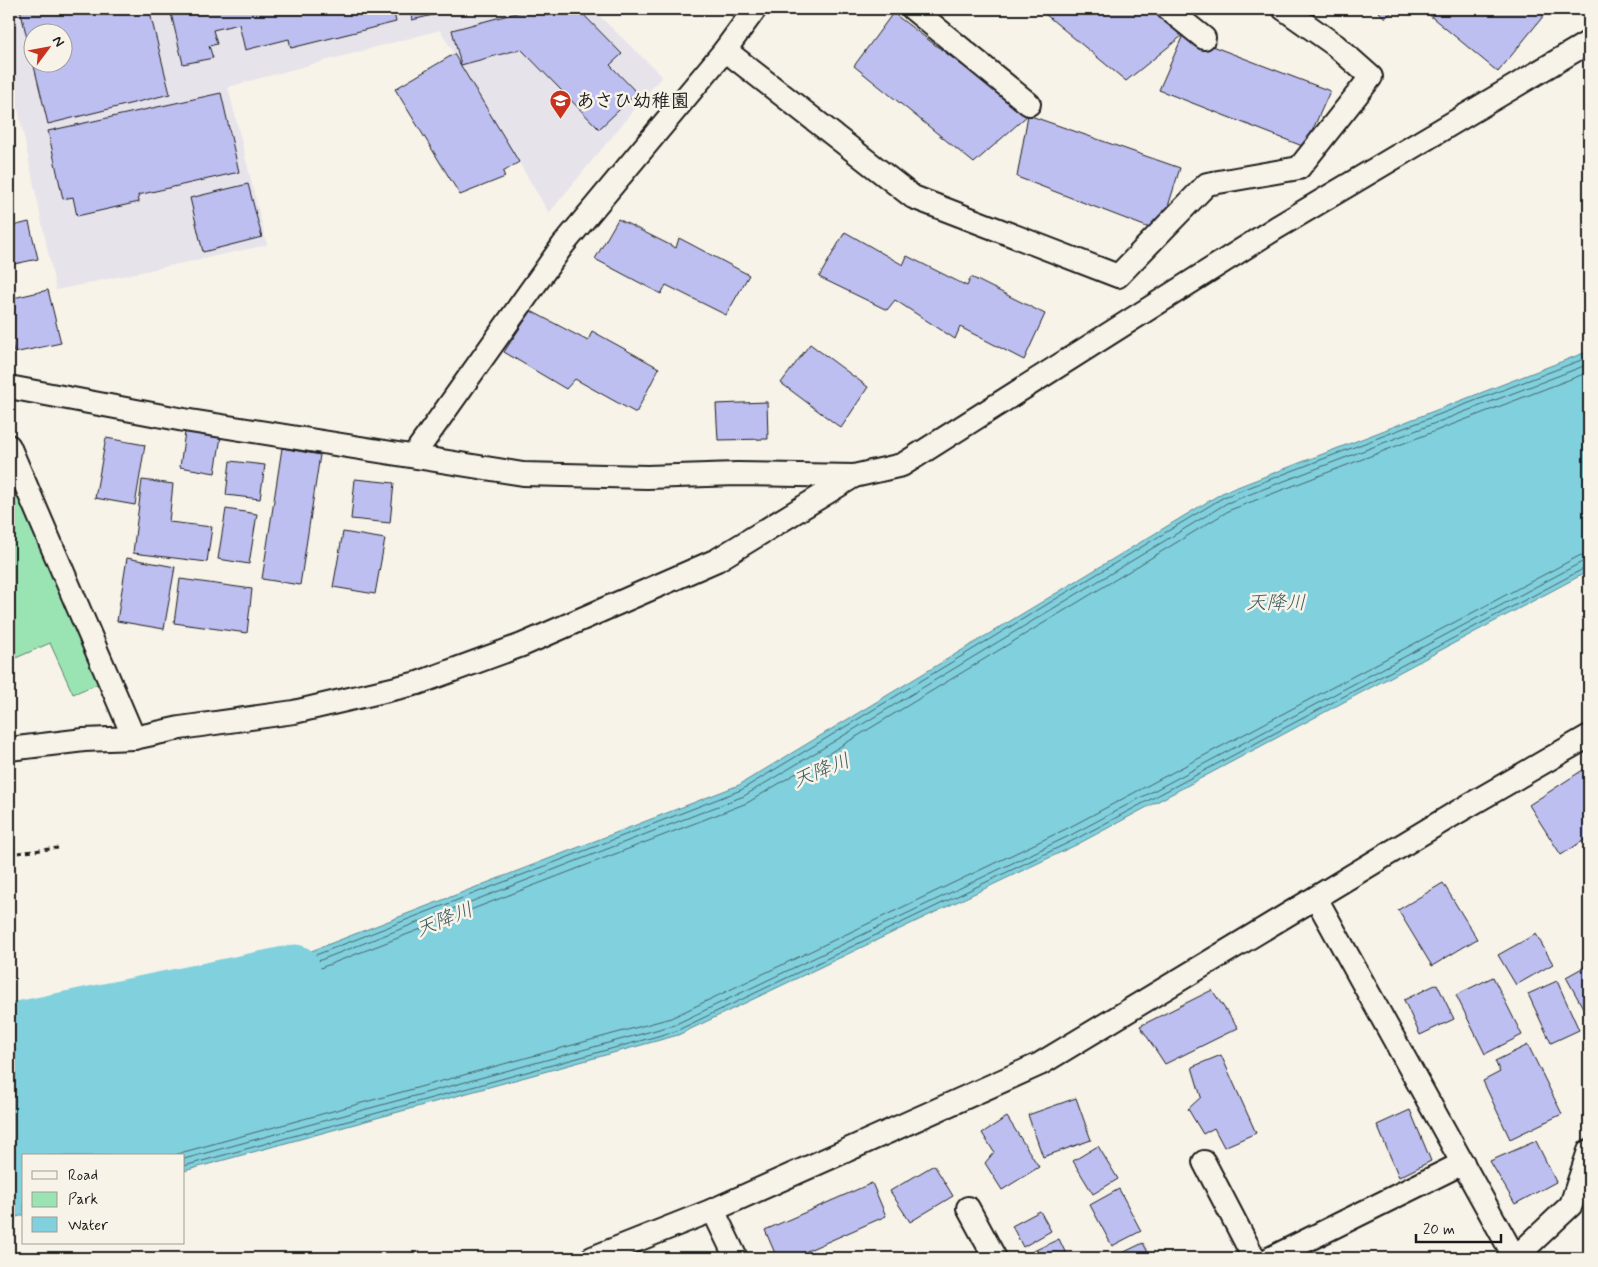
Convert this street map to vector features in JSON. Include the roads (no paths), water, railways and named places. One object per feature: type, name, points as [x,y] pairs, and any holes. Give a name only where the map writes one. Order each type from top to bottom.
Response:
[{"type":"street","points":[[413,456],[563,245],[725,50],[755,9]]},
{"type":"street","points":[[913,9],[1029,104]]},
{"type":"street","points":[[1168,9],[1204,38]]},
{"type":"street","points":[[725,50],[913,197],[1118,276],[1207,184],[1299,168],[1371,77],[1335,45],[1284,9]]},
{"type":"street","points":[[9,387],[184,420],[524,474],[647,477],[737,474],[854,476],[902,465],[1276,228],[1589,42]]},
{"type":"street","points":[[9,446],[134,738]]},
{"type":"street","points":[[9,749],[84,740],[134,738],[180,728],[294,712],[418,682],[522,645],[717,560],[854,476]]},
{"type":"street","points":[[592,1258],[713,1210],[1040,1064],[1454,814],[1589,736]]},
{"type":"street","points":[[1316,898],[1515,1258],[1571,1205],[1589,1151]]},
{"type":"street","points":[[1204,1162],[1254,1258]]},
{"type":"street","points":[[1271,1258],[1463,1163]]},
{"type":"street","points":[[968,1208],[995,1258]]},
{"type":"street","points":[[713,1210],[736,1258]]},
{"type":"water","name":"天降川","points":[[1589,351],[1589,571],[1076,845],[678,1035],[185,1171],[185,1154],[22,1154],[22,1216],[9,1219],[9,1028],[203,993],[739,785],[1222,493]]},
{"type":"waterway","name":"天降川","points":[[9,1029],[295,970]]},
{"type":"place","name":"あさひ幼稚園","points":[[560,119]]}]
